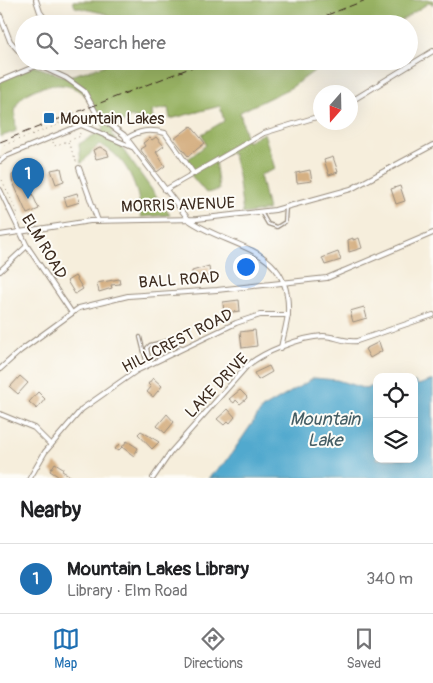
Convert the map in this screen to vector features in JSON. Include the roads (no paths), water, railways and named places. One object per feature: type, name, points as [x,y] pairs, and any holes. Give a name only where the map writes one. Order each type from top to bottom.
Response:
[{"type":"street","points":[[36,0],[42,15]]},
{"type":"street","points":[[0,15],[10,41],[15,47]]},
{"type":"street","points":[[418,60],[433,51]]},
{"type":"street","points":[[0,81],[26,70]]},
{"type":"street","points":[[46,70],[66,78],[79,86],[88,95],[98,116],[126,139],[188,219],[198,226],[252,250],[271,262],[282,283],[287,299],[288,315],[281,348]]},
{"type":"street","points":[[358,97],[402,70]]},
{"type":"street","points":[[165,190],[264,133],[313,118]]},
{"type":"street","points":[[0,161],[6,156],[76,126],[84,125],[92,127],[132,148]]},
{"type":"street","points":[[126,139],[136,132],[152,130],[166,133],[194,174]]},
{"type":"street","name":"MORRIS AVENUE","points":[[0,234],[98,220],[188,219],[261,212],[286,207],[351,189],[433,145]]},
{"type":"street","points":[[79,168],[98,220]]},
{"type":"street","name":"ELM ROAD","points":[[0,190],[27,246],[72,313]]},
{"type":"street","name":"BALL ROAD","points":[[0,369],[20,351],[79,308],[128,296],[327,278],[433,233]]},
{"type":"street","points":[[0,271],[27,246]]},
{"type":"street","name":"HILLCREST ROAD","points":[[30,478],[51,445],[82,409],[149,364],[236,323],[260,315],[288,315]]},
{"type":"street","name":"LAKE DRIVE","points":[[153,478],[165,458],[247,366],[281,348],[320,336],[348,342],[357,341],[433,315]]},
{"type":"street","points":[[0,414],[34,428],[51,445]]},
{"type":"lane","points":[[261,212],[264,220],[277,226],[285,222],[286,207]]},
{"type":"lane","points":[[140,337],[149,364]]},
{"type":"lane","points":[[149,364],[148,348],[150,345],[166,341],[184,348]]},
{"type":"water","name":"Mountain Lake","points":[[314,378],[337,380],[366,389],[373,386],[373,463],[418,463],[418,385],[433,380],[433,478],[208,478],[225,463],[262,409]]},
{"type":"railway","points":[[327,15],[366,0]]},
{"type":"railway","points":[[0,142],[185,70]]},
{"type":"place","name":"Mountain Lakes","points":[[49,118]]},
{"type":"place","name":"Mountain Lakes Library","points":[[28,199]]}]
